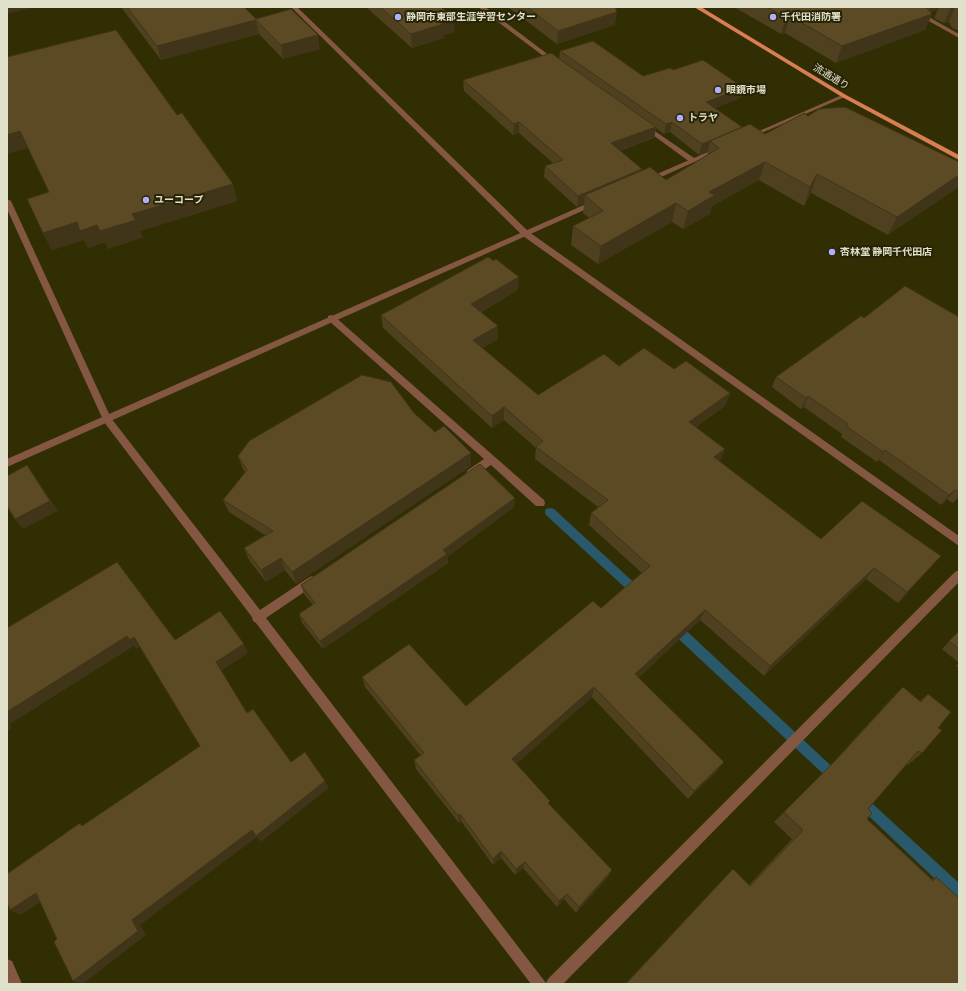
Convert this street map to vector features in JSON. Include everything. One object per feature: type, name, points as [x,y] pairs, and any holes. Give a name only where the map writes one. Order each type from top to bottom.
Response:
[{"type":"main road","name":"流通通り","points":[[697,7],[844,96],[959,158]]},
{"type":"street","points":[[294,7],[526,234],[959,542]]},
{"type":"street","points":[[481,7],[563,68]]},
{"type":"street","points":[[907,7],[929,16],[959,36]]},
{"type":"street","points":[[743,139],[844,96]]},
{"type":"street","points":[[641,124],[693,160]]},
{"type":"street","points":[[642,183],[729,145]]},
{"type":"street","points":[[7,462],[107,420],[331,318],[606,199]]},
{"type":"street","points":[[7,200],[107,420],[257,618],[540,984]]},
{"type":"street","points":[[331,318],[540,503]]},
{"type":"street","points":[[465,478],[491,460]]},
{"type":"street","points":[[257,618],[322,574]]},
{"type":"street","points":[[553,984],[959,575]]},
{"type":"street","points":[[7,966],[15,984]]},
{"type":"building","points":[[127,7],[244,7],[256,19],[291,9],[318,35],[281,45],[256,20],[157,46]]},
{"type":"building","points":[[380,7],[441,7],[454,18],[440,22],[443,24],[411,34]]},
{"type":"building","points":[[527,7],[615,7],[617,12],[558,31]]},
{"type":"building","points":[[767,7],[925,7],[932,14],[842,46],[790,16],[786,18]]},
{"type":"building","points":[[116,30],[177,115],[182,113],[233,184],[132,214],[136,220],[100,231],[97,225],[80,231],[77,222],[43,233],[27,199],[49,192],[20,131],[7,135],[7,57]]},
{"type":"building","points":[[593,41],[643,76],[670,68],[673,70],[703,60],[744,88],[706,102],[742,127],[702,144],[672,122],[666,124],[560,51]]},
{"type":"building","points":[[551,53],[656,127],[611,143],[642,169],[578,196],[545,166],[563,160],[519,122],[514,124],[463,80]]},
{"type":"building","points":[[845,107],[959,162],[959,175],[897,217],[817,174],[810,187],[765,162],[709,192],[715,195],[688,211],[676,203],[601,246],[573,226],[603,211],[585,195],[650,167],[666,180],[719,148],[710,141],[750,124],[765,134],[804,113],[808,116],[819,109]]},
{"type":"building","points":[[488,257],[494,261],[496,259],[519,277],[471,304],[498,326],[473,340],[538,395],[604,354],[619,366],[644,348],[674,369],[686,361],[730,393],[689,422],[725,449],[714,457],[821,539],[862,501],[941,556],[907,592],[874,568],[770,666],[705,610],[635,674],[724,762],[694,791],[594,687],[512,759],[550,801],[548,803],[612,870],[579,907],[567,894],[559,901],[525,862],[516,869],[501,851],[493,859],[460,814],[458,816],[414,760],[424,753],[362,677],[409,644],[466,706],[593,601],[601,608],[650,566],[591,513],[608,500],[536,447],[543,441],[504,407],[492,416],[381,315]]},
{"type":"building","points":[[905,286],[959,317],[959,492],[955,490],[949,495],[885,450],[883,452],[846,426],[848,424],[808,396],[806,398],[776,377],[861,316],[864,318]]},
{"type":"building","points":[[362,375],[391,382],[414,413],[435,432],[444,426],[471,453],[292,572],[281,558],[261,570],[244,548],[273,531],[223,500],[247,470],[238,456],[249,441]]},
{"type":"building","points":[[480,464],[515,498],[443,550],[447,554],[320,641],[299,614],[315,603],[301,585]]},
{"type":"building","points":[[27,465],[50,501],[15,519],[7,506],[7,476]]},
{"type":"building","points":[[117,562],[175,640],[220,611],[244,644],[216,662],[247,713],[253,709],[291,762],[305,752],[325,781],[256,836],[252,830],[132,920],[138,931],[73,981],[54,942],[57,939],[36,893],[10,910],[7,903],[7,874],[80,823],[82,826],[200,746],[134,637],[130,640],[127,636],[7,712],[7,628]]},
{"type":"building","points":[[959,631],[959,649],[949,641]]},
{"type":"building","points":[[903,687],[921,702],[928,694],[951,712],[938,728],[942,730],[922,753],[918,751],[868,809],[872,813],[867,819],[933,881],[936,877],[959,898],[959,984],[626,984],[733,869],[750,886],[803,830],[784,812],[837,759]]},
{"type":"waterway","points":[[550,512],[638,593]]},
{"type":"waterway","points":[[674,627],[837,779]]},
{"type":"waterway","points":[[859,799],[959,892]]},
{"type":"place","name":"静岡市東部生涯学習センター","points":[[398,17]]},
{"type":"place","name":"千代田消防署","points":[[773,17]]},
{"type":"place","name":"眼鏡市場","points":[[718,90]]},
{"type":"place","name":"トラヤ","points":[[680,118]]},
{"type":"place","name":"ユーコープ","points":[[146,200]]},
{"type":"place","name":"杏林堂 静岡千代田店","points":[[832,252]]}]
